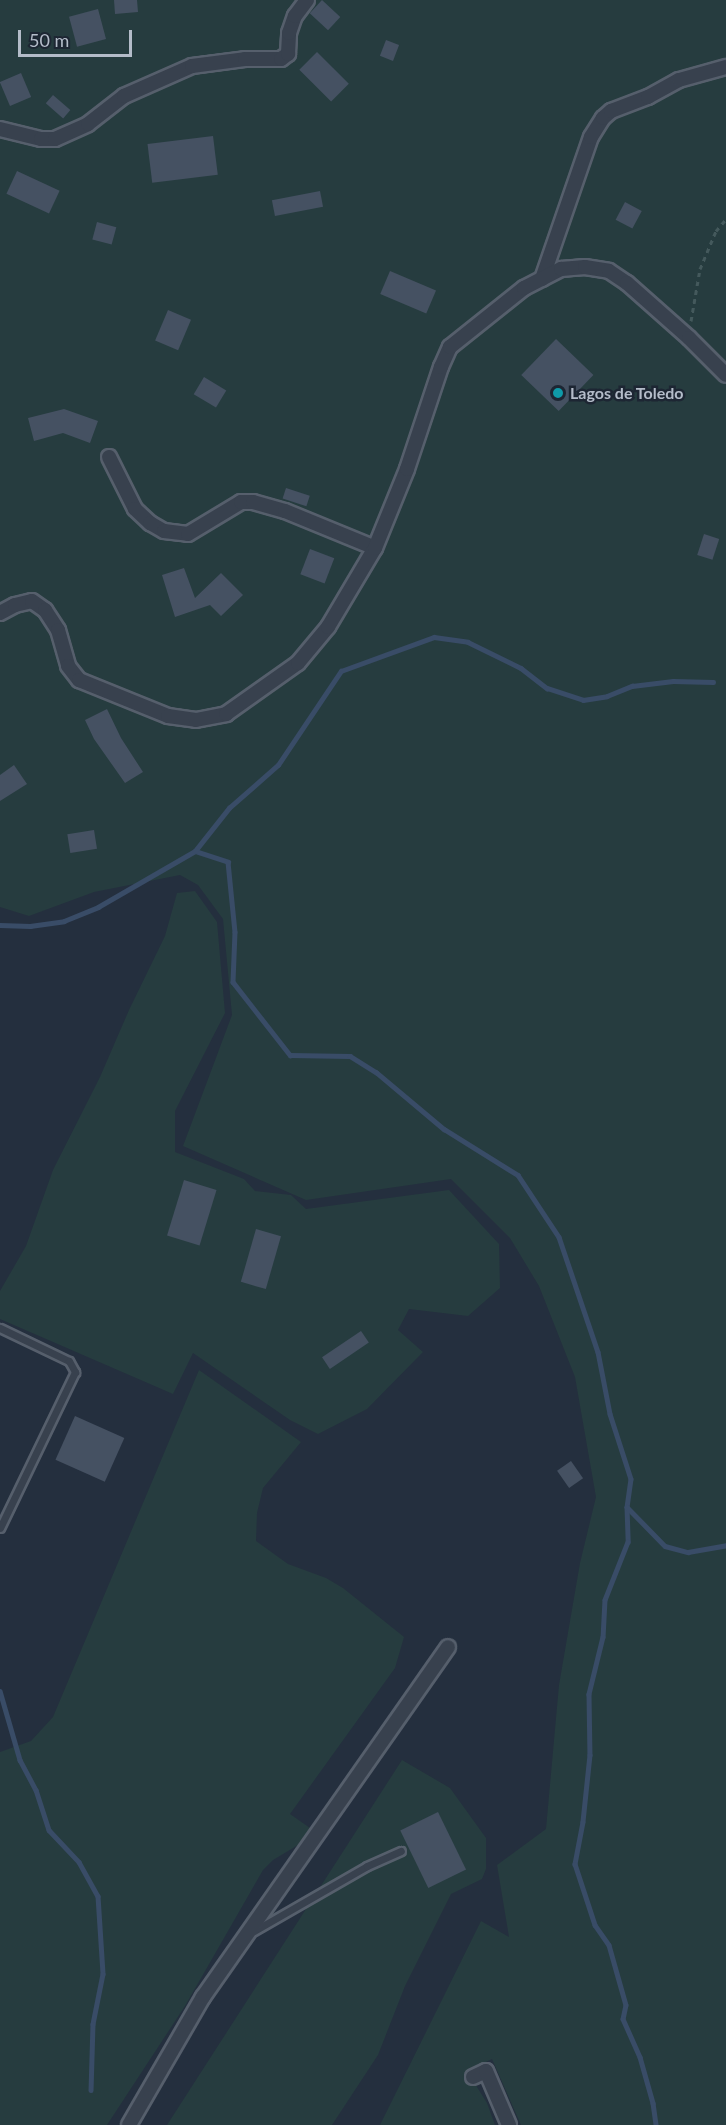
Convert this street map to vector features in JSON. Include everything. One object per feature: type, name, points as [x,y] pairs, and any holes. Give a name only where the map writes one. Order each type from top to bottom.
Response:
[{"type":"street","points":[[0,129],[40,139],[55,139],[88,124],[123,96],[192,66],[237,60],[285,58],[288,54],[289,33],[292,25],[307,0]]},
{"type":"street","points":[[542,279],[589,143],[603,118],[610,111],[648,97],[679,80],[726,67]]},
{"type":"street","points":[[0,613],[15,605],[32,601],[45,610],[58,630],[68,666],[79,680],[168,716],[196,720],[226,714],[298,663],[328,627],[375,548],[408,469],[441,367],[450,347],[524,288],[561,269],[585,267],[609,271],[627,283],[689,338],[726,375]]},
{"type":"street","points":[[109,457],[135,509],[150,523],[164,531],[188,534],[240,502],[253,502],[285,511],[375,548]]},
{"type":"street","points":[[129,2125],[203,1997],[448,1647]]},
{"type":"street","points":[[473,2077],[486,2071],[509,2125]]},
{"type":"lane","points":[[0,1328],[69,1361],[75,1372],[0,1527]]},
{"type":"lane","points":[[244,1937],[368,1866],[401,1851]]},
{"type":"path","points":[[689,338],[700,269],[716,231],[726,219]]},
{"type":"green space","points":[[0,0],[726,0],[726,2125],[521,2125],[492,2059],[467,2071],[487,2103],[495,2125],[380,2125],[481,1921],[509,1937],[497,1865],[546,1829],[559,1685],[580,1563],[596,1497],[575,1377],[539,1286],[510,1238],[451,1179],[306,1200],[183,1146],[232,1015],[223,919],[198,885],[180,875],[94,892],[29,916],[0,907]]},
{"type":"green space","points":[[195,891],[217,922],[225,1013],[175,1111],[175,1152],[244,1179],[255,1191],[291,1195],[306,1209],[449,1190],[499,1244],[500,1288],[468,1316],[409,1309],[398,1330],[423,1352],[367,1409],[318,1434],[290,1420],[193,1353],[173,1394],[0,1319],[0,1291],[26,1246],[53,1170],[100,1077],[165,936],[177,893]]},
{"type":"green space","points":[[199,1370],[301,1442],[263,1488],[257,1513],[256,1541],[288,1564],[326,1578],[343,1588],[404,1637],[395,1668],[290,1814],[310,1828],[298,1845],[273,1860],[263,1870],[185,2006],[107,2125],[0,2125],[0,1752],[31,1741],[53,1717]]},
{"type":"green space","points":[[402,1760],[450,1788],[486,1838],[486,1869],[482,1879],[451,1894],[405,1986],[378,2055],[332,2125],[167,2125]]},
{"type":"building","points":[[114,0],[137,0],[138,12],[115,14]]},
{"type":"building","points":[[322,0],[340,17],[328,30],[310,13]]},
{"type":"building","points":[[98,9],[106,39],[77,47],[69,17]]},
{"type":"building","points":[[386,40],[399,45],[393,61],[380,56]]},
{"type":"building","points":[[317,52],[349,84],[331,101],[299,70]]},
{"type":"building","points":[[21,73],[31,97],[10,106],[0,82]]},
{"type":"building","points":[[53,95],[70,110],[63,118],[46,103]]},
{"type":"building","points":[[213,136],[218,175],[152,183],[147,144]]},
{"type":"building","points":[[17,171],[60,191],[49,214],[6,194]]},
{"type":"building","points":[[320,191],[323,207],[275,216],[272,200]]},
{"type":"building","points":[[625,202],[642,211],[632,229],[616,220]]},
{"type":"building","points":[[97,222],[116,227],[112,245],[92,239]]},
{"type":"building","points":[[390,271],[436,291],[426,314],[380,294]]},
{"type":"building","points":[[168,310],[191,320],[178,350],[155,340]]},
{"type":"building","name":"Lagos de Toledo","points":[[556,339],[593,375],[559,411],[521,375]]},
{"type":"building","points":[[204,377],[226,390],[216,408],[194,394]]},
{"type":"building","points":[[64,409],[98,421],[90,443],[63,433],[34,441],[28,418]]},
{"type":"building","points":[[286,488],[310,496],[306,506],[283,498]]},
{"type":"building","points":[[704,534],[719,539],[712,560],[697,555]]},
{"type":"building","points":[[310,549],[334,558],[325,584],[300,574]]},
{"type":"building","points":[[184,568],[195,598],[221,573],[243,595],[221,616],[210,605],[175,617],[162,575]]},
{"type":"building","points":[[107,709],[121,738],[143,772],[125,783],[94,739],[85,720]]},
{"type":"building","points":[[14,765],[27,784],[0,801],[0,775]]},
{"type":"building","points":[[94,830],[97,849],[70,853],[67,834]]},
{"type":"building","points":[[184,1180],[217,1190],[200,1245],[167,1235]]},
{"type":"building","points":[[256,1229],[281,1236],[266,1289],[241,1282]]},
{"type":"building","points":[[361,1331],[369,1343],[330,1369],[322,1357]]},
{"type":"building","points":[[75,1416],[124,1438],[105,1482],[55,1460]]},
{"type":"building","points":[[571,1461],[583,1478],[569,1488],[557,1471]]},
{"type":"building","points":[[438,1812],[466,1870],[428,1888],[400,1830]]},
{"type":"waterway","points":[[0,925],[30,926],[64,921],[98,907],[195,851],[229,808],[278,765],[341,671],[434,637],[468,642],[521,668],[547,688],[583,700],[607,696],[632,686],[673,681],[713,682]]},
{"type":"waterway","points":[[195,851],[228,862],[235,932],[233,982],[290,1055],[350,1056],[376,1072],[444,1129],[518,1175],[559,1237],[598,1352],[610,1414],[631,1479],[627,1507],[628,1542],[605,1600],[603,1637],[589,1694],[590,1755],[583,1822],[575,1864],[595,1925],[609,1945],[626,2005],[623,2019],[640,2057],[653,2103],[656,2125]]},
{"type":"waterway","points":[[627,1507],[665,1546],[688,1552],[726,1545]]},
{"type":"waterway","points":[[0,1691],[20,1760],[36,1790],[49,1830],[79,1862],[98,1896],[103,1974],[93,2024],[91,2090]]},
{"type":"place","name":"Lagos de Toledo","points":[[558,393]]}]
